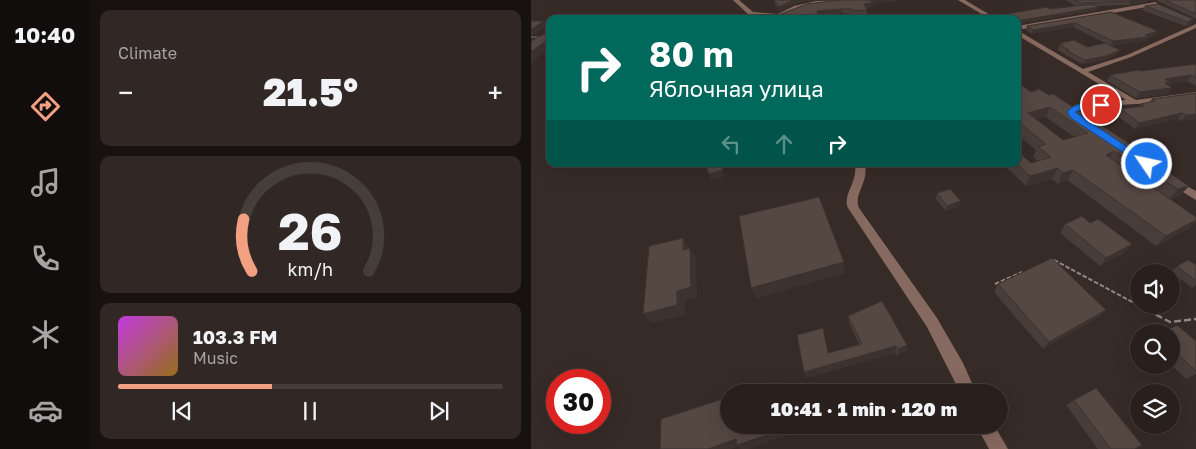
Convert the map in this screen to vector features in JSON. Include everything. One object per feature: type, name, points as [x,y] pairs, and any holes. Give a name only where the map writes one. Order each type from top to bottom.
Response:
[{"type":"street","points":[[735,0],[751,14],[758,15]]},
{"type":"street","points":[[782,15],[796,3],[827,0],[859,0]]},
{"type":"street","points":[[961,0],[986,15]]},
{"type":"street","points":[[1148,0],[1164,8]]},
{"type":"street","points":[[1021,27],[1156,4]]},
{"type":"street","points":[[1188,19],[1196,24]]},
{"type":"street","points":[[1083,71],[1129,56],[1196,24]]},
{"type":"street","points":[[1021,34],[1134,102]]},
{"type":"street","points":[[1082,121],[1071,112],[1074,108],[1085,105],[1134,102],[1196,94]]},
{"type":"street","points":[[861,167],[863,177],[854,193],[852,204],[919,301],[956,364],[965,384]]},
{"type":"street","points":[[1163,175],[1196,196]]},
{"type":"street","points":[[990,434],[999,449]]},
{"type":"path","points":[[850,15],[855,13]]},
{"type":"path","points":[[531,37],[544,38]]},
{"type":"path","points":[[1051,259],[1170,322],[1196,319]]},
{"type":"path","points":[[995,284],[1027,270]]},
{"type":"building","points":[[774,0],[793,0],[777,8],[779,6]]},
{"type":"building","points":[[840,0],[873,0],[870,1],[873,3],[864,4],[867,10],[853,11],[852,9],[841,9],[817,11],[818,14],[806,15],[781,14],[807,4]]},
{"type":"building","points":[[1074,0],[1139,0],[1081,3]]},
{"type":"building","points":[[1165,0],[1196,0],[1196,14]]},
{"type":"building","points":[[1092,4],[1099,7],[1021,20],[1021,15],[1006,14],[1047,7],[1050,9]]},
{"type":"building","points":[[1158,4],[1193,19],[1188,22],[1145,6]]},
{"type":"building","points":[[1111,12],[1158,31],[1145,35],[1148,37],[1113,41],[1075,23],[1033,30],[1027,26]]},
{"type":"building","points":[[531,21],[544,21],[531,30]]},
{"type":"building","points":[[546,33],[546,41],[531,52],[531,41]]},
{"type":"building","points":[[1074,40],[1087,47],[1105,43],[1120,50],[1106,56],[1085,60],[1059,45],[1063,45],[1060,43]]},
{"type":"building","points":[[1196,64],[1196,78],[1191,75],[1165,79],[1170,82],[1165,83],[1172,88],[1140,92],[1110,75],[1139,70]]},
{"type":"building","points":[[1021,85],[1031,92],[1039,89],[1049,95],[1053,94],[1161,164],[1157,165],[1189,186],[1178,189],[1114,151],[1106,155],[1196,217],[1196,220],[1166,236],[1073,170],[1063,173],[1058,168],[1030,176],[1020,167],[1021,154],[1031,163],[1051,157],[1038,147],[1046,144],[1021,124]],"holes":[[[1050,107],[1088,133],[1063,140],[1028,113]]]},
{"type":"building","points":[[1196,93],[1196,114],[1186,115],[1182,113],[1139,123],[1121,109],[1144,106],[1141,104],[1155,101],[1152,99]]},
{"type":"building","points":[[706,167],[722,167],[723,170],[709,174]]},
{"type":"building","points":[[950,189],[961,201],[947,206],[937,193]]},
{"type":"building","points":[[819,197],[844,262],[751,288],[739,216]]},
{"type":"building","points":[[1082,216],[1090,223],[1098,219],[1132,244],[1106,258],[1065,224]]},
{"type":"building","points":[[683,238],[683,250],[690,248],[691,287],[677,291],[677,305],[643,314],[649,246]]},
{"type":"building","points":[[1052,258],[1106,310],[1049,342],[998,284]]},
{"type":"building","points":[[1188,260],[1196,265],[1196,281],[1180,268],[1180,264]]},
{"type":"building","points":[[882,301],[907,345],[898,349],[896,346],[804,372],[797,335],[823,328],[828,353],[862,344],[848,316]]},
{"type":"building","points":[[1180,328],[1196,341],[1196,371],[1180,356]]},
{"type":"building","points":[[1096,388],[1130,430],[1130,434],[1133,434],[1142,445],[1135,449],[1111,449],[1074,400]]},
{"type":"building","points":[[720,400],[720,434],[770,434],[737,445],[736,439],[708,449],[660,449],[661,419]]},
{"type":"route","points":[[1101,105],[1085,105],[1074,108],[1071,112],[1073,116],[1147,164]]}]
